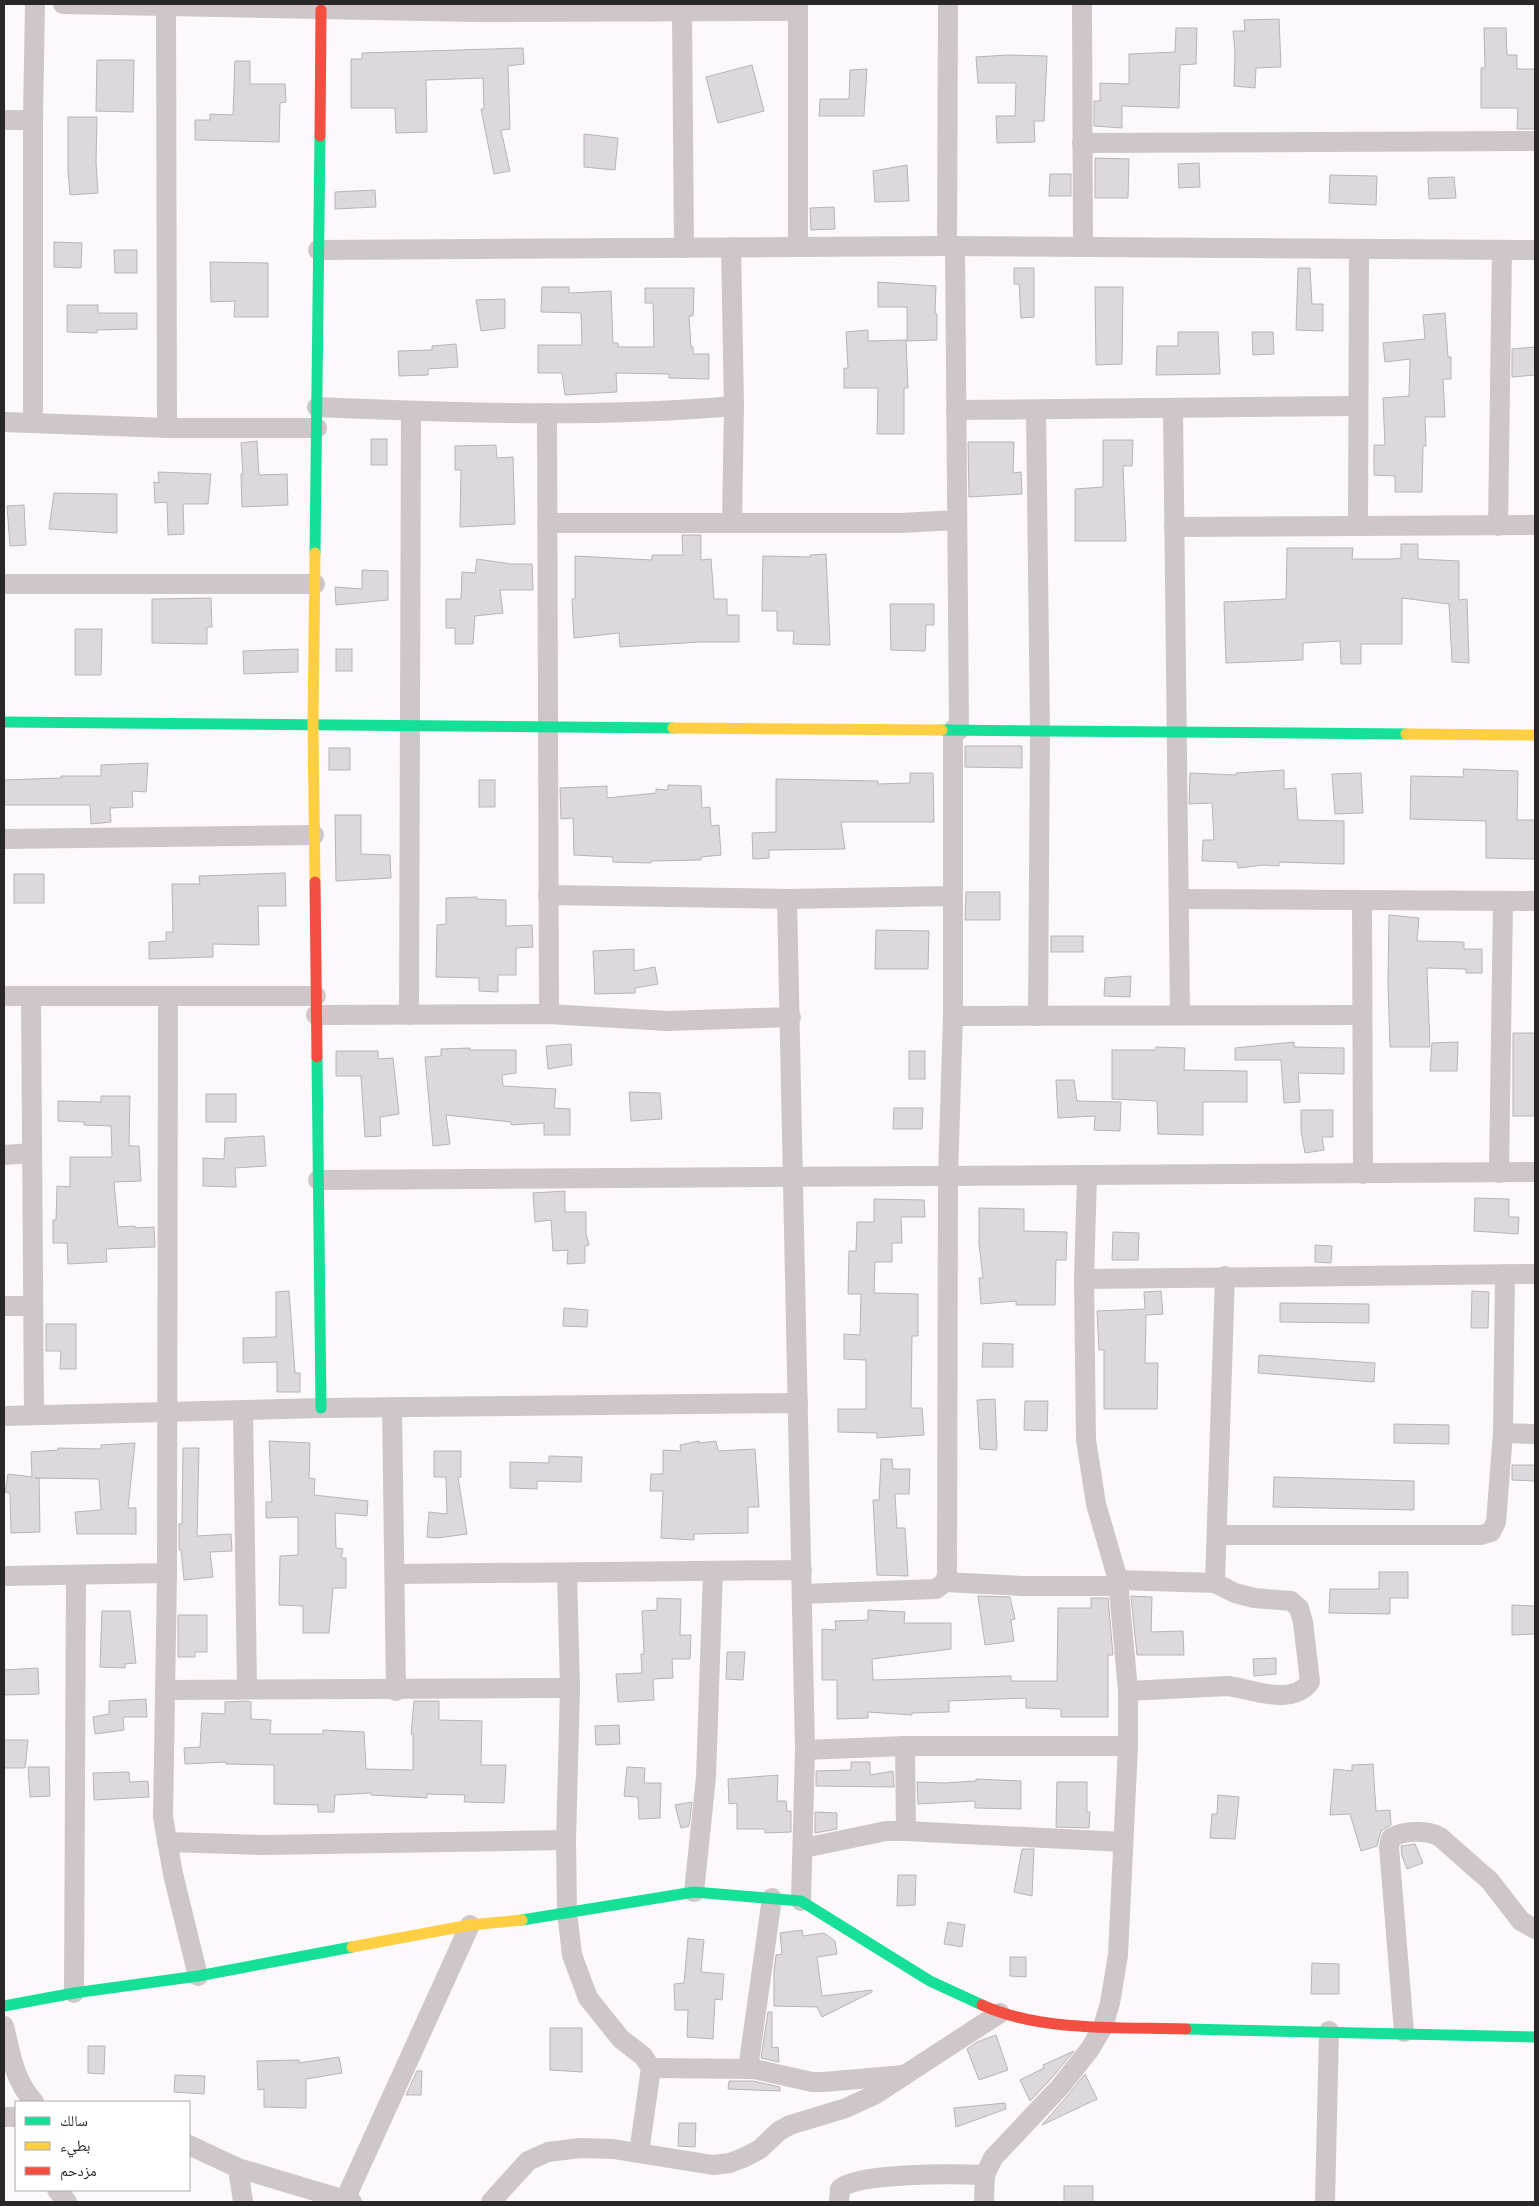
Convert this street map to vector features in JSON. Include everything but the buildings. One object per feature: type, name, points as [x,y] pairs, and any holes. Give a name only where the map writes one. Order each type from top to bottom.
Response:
[{"type":"street","points":[[33,423],[35,4]]},
{"type":"street","points":[[63,4],[250,6],[321,10],[385,7],[476,12],[682,13],[798,7],[798,247]]},
{"type":"street","points":[[802,1594],[936,1589],[945,1582],[947,1574],[948,1176],[953,1016],[957,520],[948,4]]},
{"type":"street","points":[[1082,4],[1082,247]]},
{"type":"street","points":[[166,5],[167,428]]},
{"type":"street","points":[[320,1408],[313,725],[321,10]]},
{"type":"street","points":[[682,13],[684,248]]},
{"type":"street","points":[[4,120],[33,120]]},
{"type":"street","points":[[1082,143],[1535,141]]},
{"type":"street","points":[[318,250],[951,246],[1535,250]]},
{"type":"street","points":[[731,247],[734,406],[732,523]]},
{"type":"street","points":[[1358,526],[1359,250]]},
{"type":"street","points":[[1498,526],[1502,251]]},
{"type":"street","points":[[318,407],[411,411],[548,413],[734,406]]},
{"type":"street","points":[[956,410],[1357,406]]},
{"type":"street","points":[[1173,409],[1180,1015]]},
{"type":"street","points":[[1036,410],[1040,731],[1038,1016]]},
{"type":"street","points":[[409,1015],[411,411]]},
{"type":"street","points":[[548,413],[549,1014]]},
{"type":"street","points":[[4,422],[167,428],[317,428]]},
{"type":"street","points":[[547,523],[900,523],[957,520]]},
{"type":"street","points":[[1174,527],[1535,525]]},
{"type":"street","points":[[4,584],[314,584]]},
{"type":"street","points":[[4,722],[1535,734]]},
{"type":"street","points":[[4,839],[314,835]]},
{"type":"street","points":[[548,895],[788,898],[953,896]]},
{"type":"street","points":[[788,898],[805,1750],[804,1848],[801,1901]]},
{"type":"street","points":[[1180,899],[1535,900]]},
{"type":"street","points":[[1362,901],[1363,1174]]},
{"type":"street","points":[[1499,1172],[1503,901]]},
{"type":"street","points":[[4,996],[168,996],[316,1006],[409,1015],[549,1014],[667,1021],[791,1017]]},
{"type":"street","points":[[168,996],[167,1573],[163,1816],[167,1842],[198,1976]]},
{"type":"street","points":[[31,997],[34,1414]]},
{"type":"street","points":[[953,1016],[1362,1015]]},
{"type":"street","points":[[4,1155],[32,1154]]},
{"type":"street","points":[[318,1180],[1535,1172]]},
{"type":"street","points":[[984,2202],[985,2174],[993,2158],[1060,2087],[1090,2049],[1103,2027],[1110,2003],[1118,1955],[1128,1746],[1128,1691],[1118,1583],[1096,1504],[1086,1440],[1084,1278],[1087,1175]]},
{"type":"street","points":[[1217,1535],[1481,1536],[1490,1532],[1496,1522],[1503,1433],[1505,1274]]},
{"type":"street","points":[[1084,1278],[1535,1274]]},
{"type":"street","points":[[1215,1583],[1225,1276]]},
{"type":"street","points":[[4,1306],[33,1306]]},
{"type":"street","points":[[4,1416],[320,1408],[798,1403]]},
{"type":"street","points":[[392,1407],[396,1690]]},
{"type":"street","points":[[243,1410],[247,1689]]},
{"type":"street","points":[[1503,1433],[1535,1434]]},
{"type":"street","points":[[395,1574],[802,1570]]},
{"type":"street","points":[[694,1892],[706,1777],[713,1571]]},
{"type":"street","points":[[4,1576],[167,1573]]},
{"type":"street","points":[[567,1573],[570,1688],[566,1840],[567,1912],[572,1954],[588,1998],[621,2039],[643,2056],[650,2068],[639,2152]]},
{"type":"street","points":[[74,1993],[76,1574]]},
{"type":"street","points":[[945,1582],[1022,1586],[1118,1583],[1215,1583],[1235,1593],[1254,1598],[1291,1601],[1299,1608],[1303,1622],[1310,1682],[1304,1690],[1296,1694],[1256,1694],[1228,1686],[1128,1691]]},
{"type":"street","points":[[165,1690],[570,1688]]},
{"type":"street","points":[[805,1750],[905,1746],[1128,1746]]},
{"type":"street","points":[[905,1746],[906,1831]]},
{"type":"street","points":[[804,1848],[873,1833],[906,1831],[1123,1842]]},
{"type":"street","points":[[1404,2032],[1389,1847],[1391,1838],[1423,1832],[1430,1832],[1440,1837],[1490,1881],[1521,1921],[1535,1929]]},
{"type":"street","points":[[167,1842],[262,1845],[566,1840]]},
{"type":"street","points":[[4,2006],[74,1993],[198,1976],[470,1926],[694,1892],[801,1901],[930,1981],[1000,2013],[1047,2024],[1103,2027],[1404,2032],[1535,2037]]},
{"type":"street","points":[[748,2069],[772,1898]]},
{"type":"street","points":[[190,2145],[238,2168],[346,2202],[470,1926]]},
{"type":"street","points":[[491,2202],[528,2161],[548,2152],[594,2148],[639,2152],[713,2165],[730,2163],[760,2149],[779,2131],[790,2125],[866,2100],[908,2075],[1000,2013]]},
{"type":"street","points":[[4,2026],[16,2074],[27,2098]]},
{"type":"street","points":[[1325,2202],[1329,2031]]},
{"type":"street","points":[[650,2068],[748,2069],[818,2082],[908,2075]]},
{"type":"street","points":[[238,2168],[243,2202]]},
{"type":"street","points":[[839,2202],[840,2189],[853,2183],[910,2174],[985,2174]]},
{"type":"street","points":[[59,2191],[67,2202]]},
{"type":"traffic: fast","points":[[315,553],[320,136]]},
{"type":"traffic: fast","points":[[4,722],[673,728]]},
{"type":"traffic: fast","points":[[942,730],[1406,734]]},
{"type":"traffic: fast","points":[[317,1057],[321,1408]]},
{"type":"traffic: fast","points":[[522,1920],[694,1892],[801,1901],[930,1981],[982,2005]]},
{"type":"traffic: fast","points":[[4,2006],[74,1993],[198,1976],[352,1947]]},
{"type":"traffic: fast","points":[[1186,2029],[1535,2037]]},
{"type":"traffic: slow","points":[[315,553],[313,725],[315,882]]},
{"type":"traffic: slow","points":[[673,728],[942,730]]},
{"type":"traffic: slow","points":[[1406,734],[1535,735]]},
{"type":"traffic: slow","points":[[352,1947],[470,1925],[522,1920]]},
{"type":"traffic: jam","points":[[320,136],[321,10]]},
{"type":"traffic: jam","points":[[315,882],[317,1057]]},
{"type":"traffic: jam","points":[[982,2005],[1005,2014],[1055,2024],[1108,2028],[1186,2029]]}]
